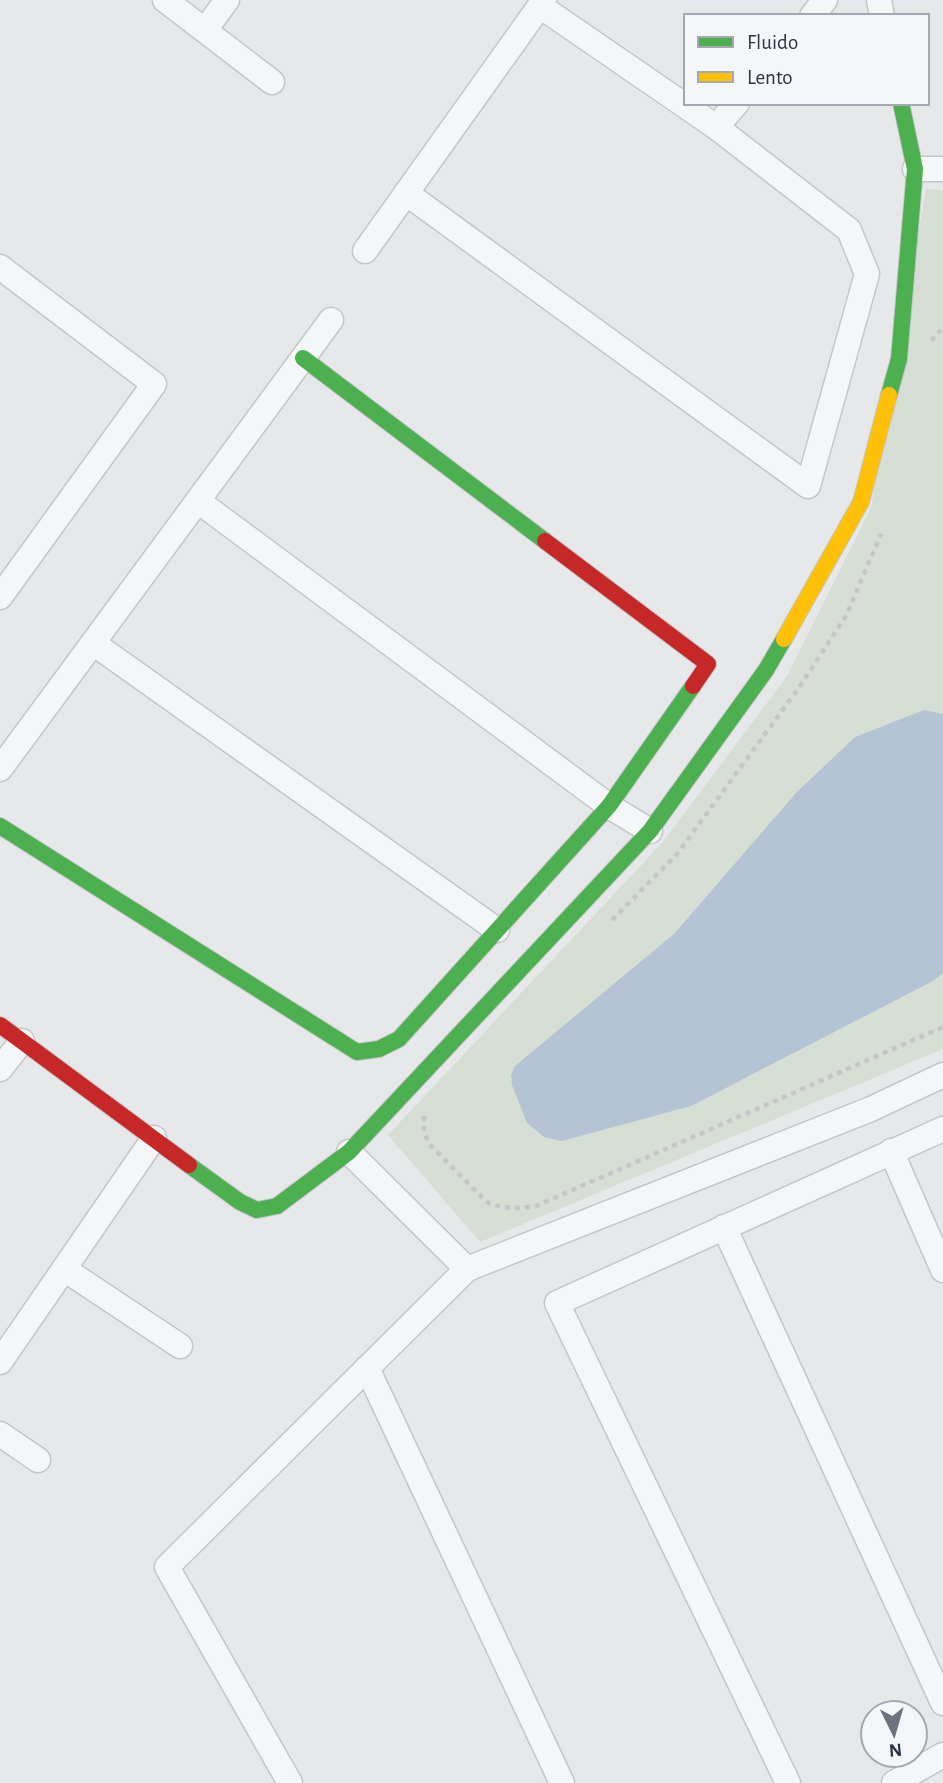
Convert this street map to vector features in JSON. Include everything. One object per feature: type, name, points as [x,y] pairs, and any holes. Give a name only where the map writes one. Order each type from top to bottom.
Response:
[{"type":"street","points":[[165,0],[272,82]]},
{"type":"street","points":[[205,30],[228,0]]},
{"type":"street","points":[[814,14],[825,0]]},
{"type":"street","points":[[365,251],[542,3],[684,104]]},
{"type":"street","points":[[406,193],[808,486],[867,274],[849,230],[685,105]]},
{"type":"street","points":[[716,127],[735,105]]},
{"type":"street","points":[[0,1025],[240,1202],[257,1210],[277,1206],[349,1152],[650,831],[766,670],[861,502],[899,359],[915,169],[901,105]]},
{"type":"street","points":[[915,169],[943,169]]},
{"type":"street","points":[[0,267],[154,384],[0,597]]},
{"type":"street","points":[[0,769],[331,320]]},
{"type":"street","points":[[0,826],[357,1052],[379,1049],[399,1039],[609,806],[708,664],[303,358]]},
{"type":"street","points":[[198,501],[609,806],[650,831]]},
{"type":"street","points":[[93,643],[497,930]]},
{"type":"street","points":[[0,1069],[22,1041]]},
{"type":"street","points":[[290,1783],[167,1567],[467,1269],[871,1109],[943,1075]]},
{"type":"street","points":[[788,1783],[557,1303],[943,1129]]},
{"type":"street","points":[[0,1362],[154,1138]]},
{"type":"street","points":[[891,1151],[943,1270]]},
{"type":"street","points":[[349,1152],[467,1269]]},
{"type":"street","points":[[724,1227],[943,1703]]},
{"type":"street","points":[[64,1269],[180,1346]]},
{"type":"street","points":[[368,1368],[562,1783]]},
{"type":"street","points":[[0,1434],[38,1460]]},
{"type":"street","points":[[894,1783],[943,1755]]},
{"type":"path","points":[[929,345],[943,329]]},
{"type":"path","points":[[610,923],[677,854],[798,689],[846,616],[883,530]]},
{"type":"path","points":[[425,1112],[424,1131],[429,1144],[488,1203],[502,1207],[528,1207],[943,1027]]},
{"type":"shaded area","points":[[926,189],[943,190],[943,1049],[480,1242],[388,1135],[662,843],[787,676],[871,508]]},
{"type":"water","points":[[924,710],[943,714],[943,973],[933,981],[691,1106],[562,1141],[544,1137],[527,1123],[512,1085],[511,1075],[515,1066],[674,934],[796,793],[855,737]]},
{"type":"traffic: fast","points":[[889,395],[899,359],[915,169],[901,105]]},
{"type":"traffic: fast","points":[[303,358],[545,541]]},
{"type":"traffic: fast","points":[[189,1165],[240,1202],[257,1210],[277,1206],[349,1152],[650,831],[766,670],[784,639]]},
{"type":"traffic: fast","points":[[0,826],[357,1052],[379,1049],[399,1039],[609,806],[693,686]]},
{"type":"traffic: slow","points":[[784,639],[861,502],[889,395]]},
{"type":"traffic: jam","points":[[545,541],[708,664],[693,686]]},
{"type":"traffic: jam","points":[[0,1025],[189,1165]]}]
